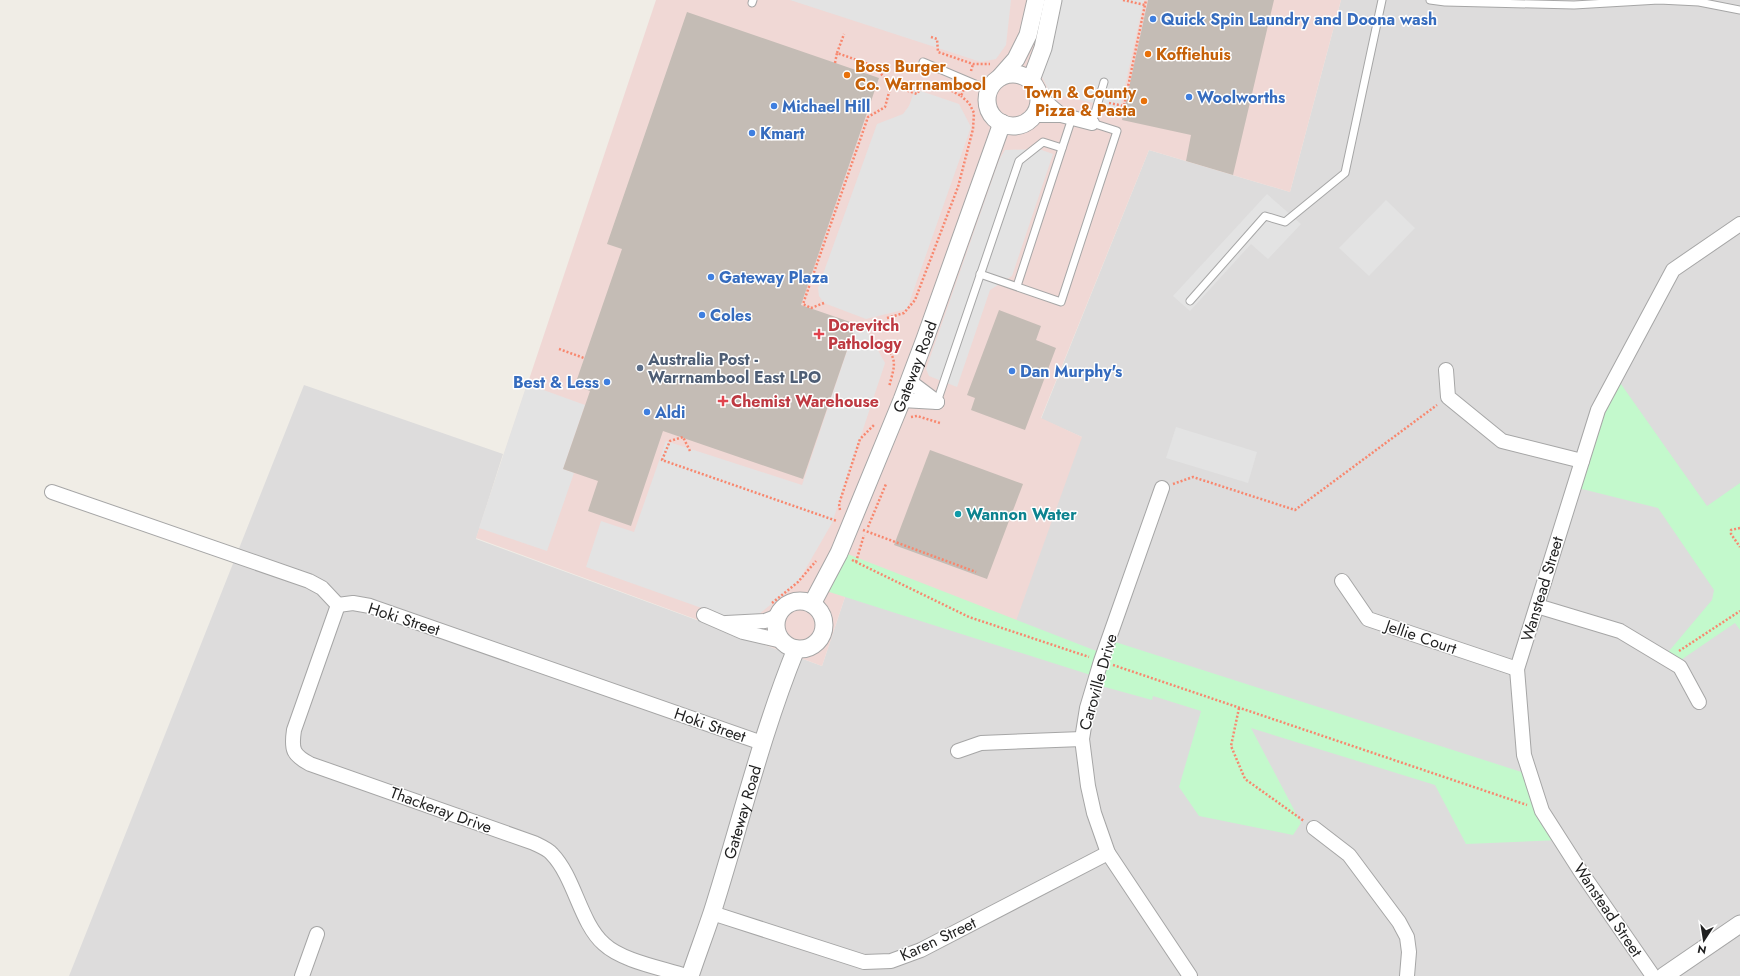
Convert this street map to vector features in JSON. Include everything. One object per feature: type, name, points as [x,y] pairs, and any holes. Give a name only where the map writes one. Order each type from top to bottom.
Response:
[{"type":"street","points":[[997,70],[1022,75],[1031,80],[1036,88],[1039,96],[1039,106],[1035,115],[1028,121],[1020,125],[1010,126],[1002,123],[995,119],[987,105],[989,90],[994,82],[997,70],[1016,59],[1028,35],[1036,0]]},
{"type":"street","points":[[1031,80],[1043,48],[1053,0]]},
{"type":"street","points":[[1039,96],[1067,116]]},
{"type":"street","points":[[1035,115],[1067,116],[1092,123]]},
{"type":"street","name":"Gateway Road","points":[[812,604],[839,553],[858,528],[894,397],[909,381],[1002,123]]},
{"type":"street","name":"Wanstead Street","points":[[1653,976],[1581,872],[1542,811],[1524,756],[1517,669],[1598,410],[1673,270],[1740,224]]},
{"type":"street","points":[[1446,370],[1448,397],[1502,441],[1582,461]]},
{"type":"street","points":[[909,381],[937,402]]},
{"type":"street","points":[[894,397],[937,402]]},
{"type":"street","name":"Caroville Drive","points":[[1162,488],[1101,661],[1087,708],[1082,738],[1088,786],[1094,813],[1108,853],[1190,976]]},
{"type":"street","points":[[52,492],[309,581],[322,588],[338,605]]},
{"type":"street","name":"Jellie Court","points":[[1342,581],[1368,619],[1517,669]]},
{"type":"street","points":[[704,615],[721,623],[743,632],[789,645],[809,648],[820,639],[823,634],[824,620],[818,608],[812,604],[801,601],[790,604],[772,619],[721,623]]},
{"type":"street","name":"Hoki Street","points":[[338,605],[353,603],[370,606],[762,743]]},
{"type":"street","name":"Thackeray Drive","points":[[338,605],[294,730],[292,745],[298,757],[310,764],[534,844],[552,853],[565,872],[591,926],[603,944],[618,954],[686,976]]},
{"type":"street","points":[[1537,606],[1620,631],[1680,667],[1699,702]]},
{"type":"street","points":[[772,619],[776,629],[789,645]]},
{"type":"street","name":"Gateway Road","points":[[690,976],[712,913],[762,743],[781,686],[789,645]]},
{"type":"street","points":[[958,751],[980,743],[1082,738]]},
{"type":"street","points":[[1314,828],[1349,855],[1399,922],[1407,937],[1409,952],[1407,976]]},
{"type":"street","name":"Karen Street","points":[[712,913],[864,962],[891,961],[921,950],[1108,853]]},
{"type":"street","points":[[1664,976],[1738,930]]},
{"type":"street","points":[[302,976],[317,934]]},
{"type":"lane","points":[[1190,301],[1265,216],[1285,222],[1345,173],[1382,0]]},
{"type":"lane","points":[[1430,0],[1446,2],[1574,5],[1659,0],[1699,2],[1740,10]]},
{"type":"lane","points":[[923,62],[989,90]]},
{"type":"lane","points":[[980,274],[1061,302],[1117,131],[1092,123],[1104,82]]},
{"type":"lane","points":[[1017,286],[1062,148],[1067,116]]},
{"type":"lane","points":[[937,402],[1019,161],[1043,142],[1062,148]]},
{"type":"path","points":[[1123,0],[1144,5]]},
{"type":"path","points":[[1098,100],[1124,106],[1146,0]]},
{"type":"path","points":[[834,63],[844,34]]},
{"type":"path","points":[[931,37],[937,39],[938,52],[997,70]]},
{"type":"path","points":[[837,54],[874,66],[891,85],[917,94],[924,83],[932,83],[949,89],[969,103],[974,113],[974,129],[958,187],[915,300],[904,313],[887,318]]},
{"type":"path","points":[[961,96],[974,64]]},
{"type":"path","points":[[824,304],[811,308],[803,304],[868,117],[885,107],[891,85]]},
{"type":"path","points":[[879,341],[890,350],[895,364],[894,397]]},
{"type":"path","points":[[558,349],[584,358]]},
{"type":"path","points":[[1162,488],[1193,477],[1295,510],[1448,397]]},
{"type":"path","points":[[907,420],[917,416],[940,423]]},
{"type":"path","points":[[690,451],[683,437],[670,441],[662,460],[840,522],[839,504],[860,439],[877,423]]},
{"type":"path","points":[[856,562],[858,528],[884,490],[887,478]]},
{"type":"path","points":[[858,528],[976,572]]},
{"type":"path","points":[[1740,528],[1731,530],[1731,534],[1740,547]]},
{"type":"path","points":[[839,553],[969,617],[1542,811]]},
{"type":"path","points":[[772,619],[761,612],[798,582],[818,559]]},
{"type":"path","points":[[1667,659],[1740,611]]},
{"type":"path","points":[[1239,708],[1231,746],[1244,779],[1314,828]]},
{"type":"shaded area","points":[[656,0],[1341,0],[1290,192],[1149,150],[1041,418],[1082,437],[1016,621],[855,567],[822,666],[476,538]]},
{"type":"shaded area","points":[[790,0],[1011,0],[1006,45],[996,59],[981,62]]},
{"type":"shaded area","points":[[1058,0],[1144,0],[1120,109],[1050,93],[1042,77]]},
{"type":"shaded area","points":[[1341,0],[1740,0],[1740,976],[69,976],[304,385],[503,454],[476,539],[822,666],[855,567],[1082,437],[1041,419],[1149,150],[1290,192]]},
{"type":"shaded area","points":[[915,89],[959,104],[971,127],[907,309],[866,319],[824,303],[819,296],[818,288],[877,124],[903,114],[909,106]]},
{"type":"shaded area","points":[[1039,149],[1053,154],[1012,276],[990,290],[957,387],[929,376],[926,369],[999,160],[1005,150]]},
{"type":"shaded area","points":[[1267,194],[1301,224],[1268,259],[1251,244],[1190,311],[1173,296]]},
{"type":"shaded area","points":[[1386,200],[1415,228],[1369,276],[1339,248]]},
{"type":"shaded area","points":[[856,324],[865,327],[885,363],[832,523],[798,582],[758,615],[727,617],[586,567],[601,521],[634,532],[666,441],[802,485]]},
{"type":"shaded area","points":[[527,384],[585,405],[563,469],[574,473],[547,551],[479,528]]},
{"type":"shaded area","points":[[1176,427],[1257,452],[1248,483],[1166,458]]},
{"type":"green space","points":[[1616,377],[1707,506],[1740,483],[1740,630],[1735,623],[1675,664],[1664,657],[1712,600],[1714,590],[1658,508],[1574,487]]},
{"type":"green space","points":[[840,551],[1104,654],[1109,640],[1531,775],[1561,840],[1466,844],[1435,785],[1251,728],[1301,823],[1293,835],[1199,816],[1179,787],[1201,711],[1153,696],[1152,700],[1094,684],[1097,677],[820,589]]},
{"type":"building","name":"Woolworths","points":[[1148,0],[1274,0],[1233,175],[1186,161],[1191,135],[1122,120]]},
{"type":"building","name":"Gateway Plaza","points":[[687,12],[879,78],[801,305],[856,324],[803,479],[663,431],[631,526],[588,511],[598,481],[563,469],[590,391],[575,385],[622,249],[607,244]]},
{"type":"building","name":"Dan Murphy's","points":[[999,310],[1041,326],[1036,340],[1056,348],[1025,430],[971,410],[975,398],[967,395]]},
{"type":"building","name":"Wannon Water","points":[[930,450],[1023,484],[987,579],[894,545]]},
{"type":"place","name":"Quick Spin Laundry and Doona wash","points":[[1153,19]]},
{"type":"place","name":"Koffiehuis","points":[[1148,54]]},
{"type":"place","name":"Boss Burger Co. Warrnambool","points":[[847,75]]},
{"type":"place","name":"Woolworths","points":[[1189,97]]},
{"type":"place","name":"Town & County Pizza & Pasta","points":[[1144,101]]},
{"type":"place","name":"Michael Hill","points":[[774,106]]},
{"type":"place","name":"Kmart","points":[[752,133]]},
{"type":"place","name":"Gateway Plaza","points":[[711,277]]},
{"type":"place","name":"Coles","points":[[702,315]]},
{"type":"place","name":"Dorevitch Pathology","points":[[819,334]]},
{"type":"place","name":"Australia Post - Warrnambool East LPO","points":[[640,368]]},
{"type":"place","name":"Dan Murphy's","points":[[1012,371]]},
{"type":"place","name":"Best & Less","points":[[607,382]]},
{"type":"place","name":"Chemist Warehouse","points":[[723,401]]},
{"type":"place","name":"Aldi","points":[[647,412]]},
{"type":"place","name":"Wannon Water","points":[[958,514]]}]
